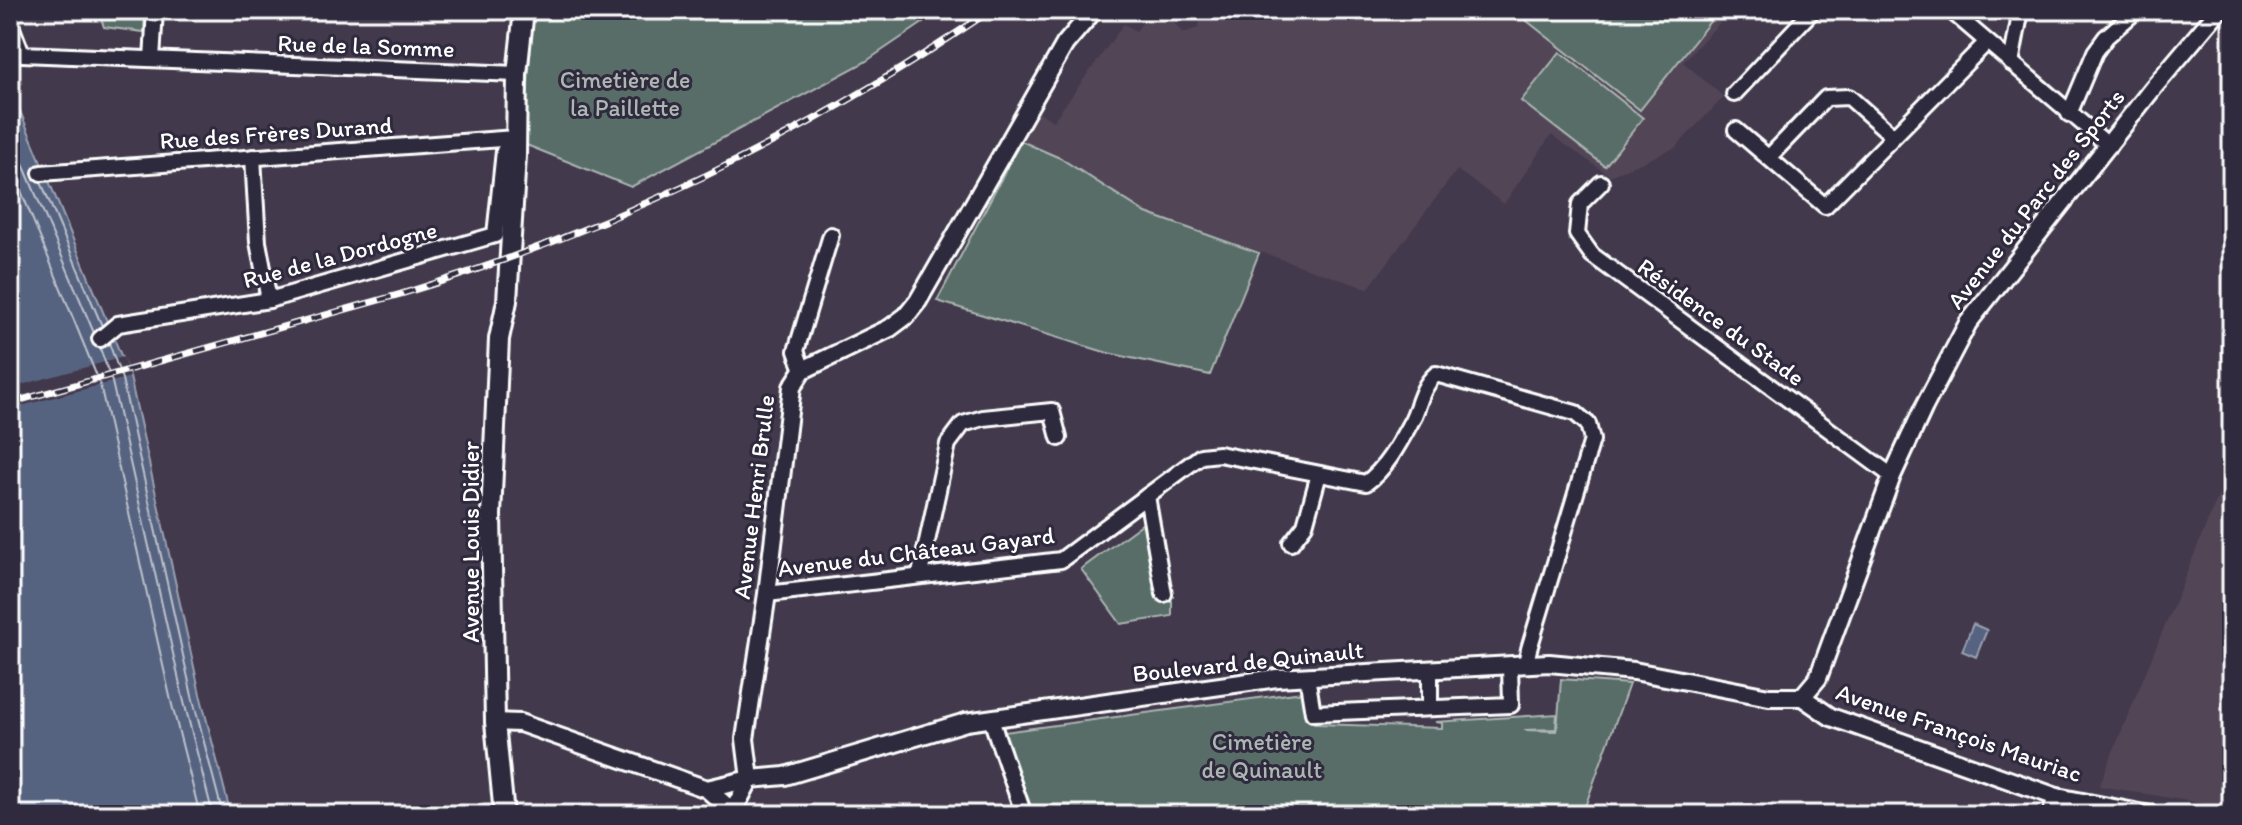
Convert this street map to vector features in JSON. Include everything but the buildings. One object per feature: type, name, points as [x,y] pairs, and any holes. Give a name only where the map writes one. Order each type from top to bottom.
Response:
[{"type":"main road","name":"Avenue Louis Didier","points":[[504,815],[495,722],[491,515],[499,339],[509,271],[502,236],[515,138],[517,74],[524,10]]},
{"type":"street","points":[[152,59],[155,10]]},
{"type":"street","name":"Avenue Henri Brulle","points":[[750,779],[745,739],[767,594],[792,387],[803,370],[890,328],[906,316],[918,301],[1065,44],[1094,10]]},
{"type":"street","points":[[1734,94],[1813,10]]},
{"type":"street","points":[[1950,10],[2109,146]]},
{"type":"street","points":[[2011,63],[2021,10]]},
{"type":"street","points":[[2069,114],[2095,52],[2106,37],[2137,10]]},
{"type":"street","name":"Avenue du Parc des Sports","points":[[1802,697],[1818,678],[1892,476],[1968,323],[2219,10]]},
{"type":"street","name":"Rue de la Somme","points":[[10,23],[22,54],[517,74]]},
{"type":"street","points":[[1736,130],[1825,206],[1987,42]]},
{"type":"street","points":[[1769,157],[1826,98],[1849,97],[1893,136]]},
{"type":"street","name":"Rue des Frères Durand","points":[[41,173],[515,138]]},
{"type":"street","points":[[253,157],[258,242],[269,300]]},
{"type":"street","name":"Résidence du Stade","points":[[1601,183],[1580,204],[1577,234],[1592,255],[1892,476]]},
{"type":"street","points":[[803,370],[796,351],[831,235]]},
{"type":"street","name":"Rue de la Dordogne","points":[[100,339],[118,324],[269,300],[502,236]]},
{"type":"street","name":"Avenue du Château Gayard","points":[[767,594],[1061,560],[1201,456],[1219,454],[1366,483],[1380,473],[1412,419],[1426,383],[1436,374],[1575,413],[1588,424],[1592,440],[1529,649],[1518,665]]},
{"type":"street","points":[[920,574],[948,444],[963,424],[983,418],[1052,411],[1059,438]]},
{"type":"street","points":[[1291,543],[1305,525],[1319,474]]},
{"type":"street","points":[[1147,496],[1164,594]]},
{"type":"street","points":[[1307,676],[1313,713],[1511,705],[1518,665]]},
{"type":"street","name":"Boulevard de Quinault","points":[[707,789],[750,779],[785,776],[947,727],[1307,676],[1518,665],[1586,665],[1769,697],[1802,697]]},
{"type":"street","points":[[1430,669],[1430,708]]},
{"type":"street","name":"Avenue François Mauriac","points":[[1802,697],[1831,717],[2057,797],[2150,815]]},
{"type":"street","points":[[991,719],[1024,815]]},
{"type":"street","points":[[495,722],[520,723],[707,789],[723,803],[729,815]]},
{"type":"street","points":[[729,815],[750,779]]},
{"type":"street","points":[[2051,815],[2057,797]]},
{"type":"shaded area","points":[[1134,10],[1158,10],[1183,33],[1198,28],[1203,10],[1725,10],[1729,13],[1683,62],[1724,97],[1675,148],[1610,176],[1551,135],[1504,204],[1457,170],[1368,289],[1146,213],[1060,158],[1021,141],[1039,112],[1053,121],[1124,24],[1136,31],[1143,21],[1131,13]]},
{"type":"shaded area","points":[[2232,462],[2232,787],[2223,807],[2099,786]]},
{"type":"green space","points":[[98,10],[145,10],[144,32],[104,27]]},
{"type":"green space","name":"Cimetière de la Paillette","points":[[533,10],[942,10],[865,62],[631,187],[524,144]]},
{"type":"green space","points":[[1513,10],[1719,10],[1640,110]]},
{"type":"green space","points":[[1560,52],[1643,118],[1605,166],[1521,101]]},
{"type":"green space","points":[[1021,141],[1060,158],[1146,213],[1259,253],[1210,375],[1108,353],[937,301]]},
{"type":"green space","points":[[1146,521],[1161,602],[1172,601],[1172,616],[1121,624],[1081,569]]},
{"type":"green space","name":"Cimetière de Quinault","points":[[1561,679],[1629,684],[1582,815],[1034,815],[1004,732],[1303,692],[1307,715],[1317,724],[1442,728],[1442,723],[1435,722],[1557,714],[1556,729],[1524,730],[1557,731]]},
{"type":"water","points":[[10,87],[130,377],[200,694],[231,815],[10,815]]},
{"type":"water","points":[[1973,624],[1987,630],[1976,657],[1962,651]]},
{"type":"pier","points":[[123,357],[130,377],[10,409],[10,388]]},
{"type":"railway","points":[[10,403],[401,294],[558,240],[634,209],[780,138],[851,99],[991,10]]}]
